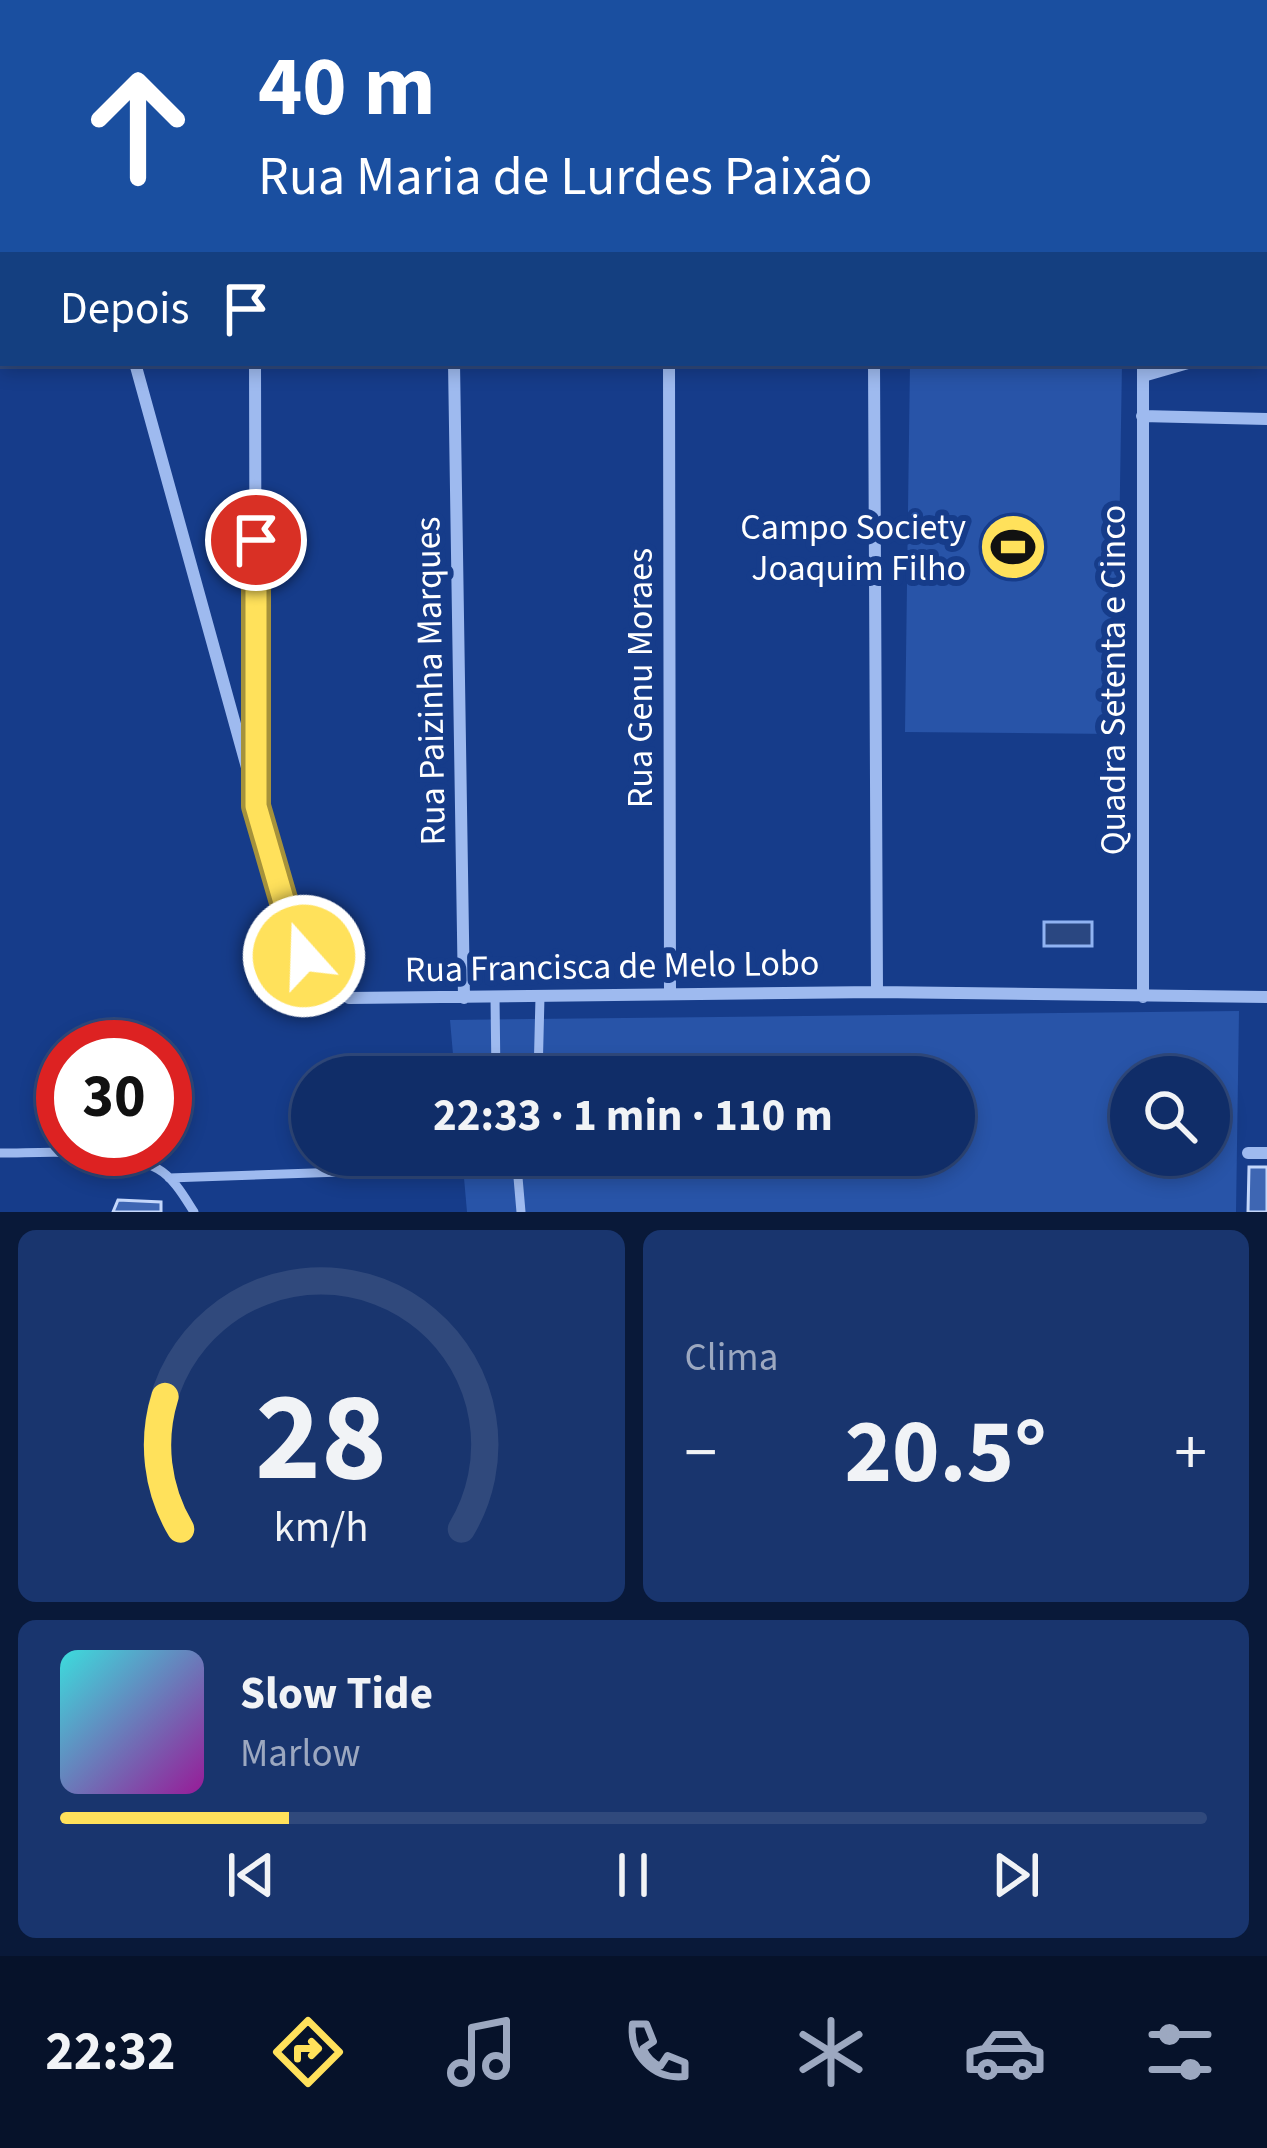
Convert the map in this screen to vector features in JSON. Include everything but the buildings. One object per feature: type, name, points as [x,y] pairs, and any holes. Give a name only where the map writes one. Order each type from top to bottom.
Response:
[{"type":"street","name":"Rua Francisca de Melo Lobo","points":[[136,366],[292,930],[323,982],[349,998],[877,992],[1267,997]]},
{"type":"street","points":[[255,366],[256,806]]},
{"type":"street","name":"Rua Paizinha Marques","points":[[454,366],[464,998]]},
{"type":"street","name":"Rua Genu Moraes","points":[[669,366],[670,993]]},
{"type":"street","points":[[874,366],[877,992]]},
{"type":"street","name":"Quadra Setenta e Cinco","points":[[1143,370],[1143,997]]},
{"type":"street","points":[[1142,416],[1267,419]]},
{"type":"street","points":[[1248,1153],[1267,1153]]},
{"type":"lane","points":[[495,997],[496,1056]]},
{"type":"lane","points":[[539,1056],[540,997]]},
{"type":"lane","points":[[0,1153],[80,1152],[139,1162],[170,1178],[194,1212]]},
{"type":"lane","points":[[170,1178],[291,1174]]},
{"type":"lane","points":[[518,1176],[521,1212]]},
{"type":"shaded area","name":"Campo Society Joaquim Filho","points":[[910,366],[1122,366],[1116,734],[905,732]]},
{"type":"shaded area","points":[[1044,922],[1092,922],[1092,946],[1044,946]]},
{"type":"shaded area","points":[[1239,1011],[1236,1212],[467,1212],[464,1176],[975,1176],[975,1056],[453,1056],[450,1020]]},
{"type":"place","name":"Campo Society Joaquim Filho","points":[[1013,547]]},
{"type":"route","points":[[256,540],[256,806],[304,956]]}]
